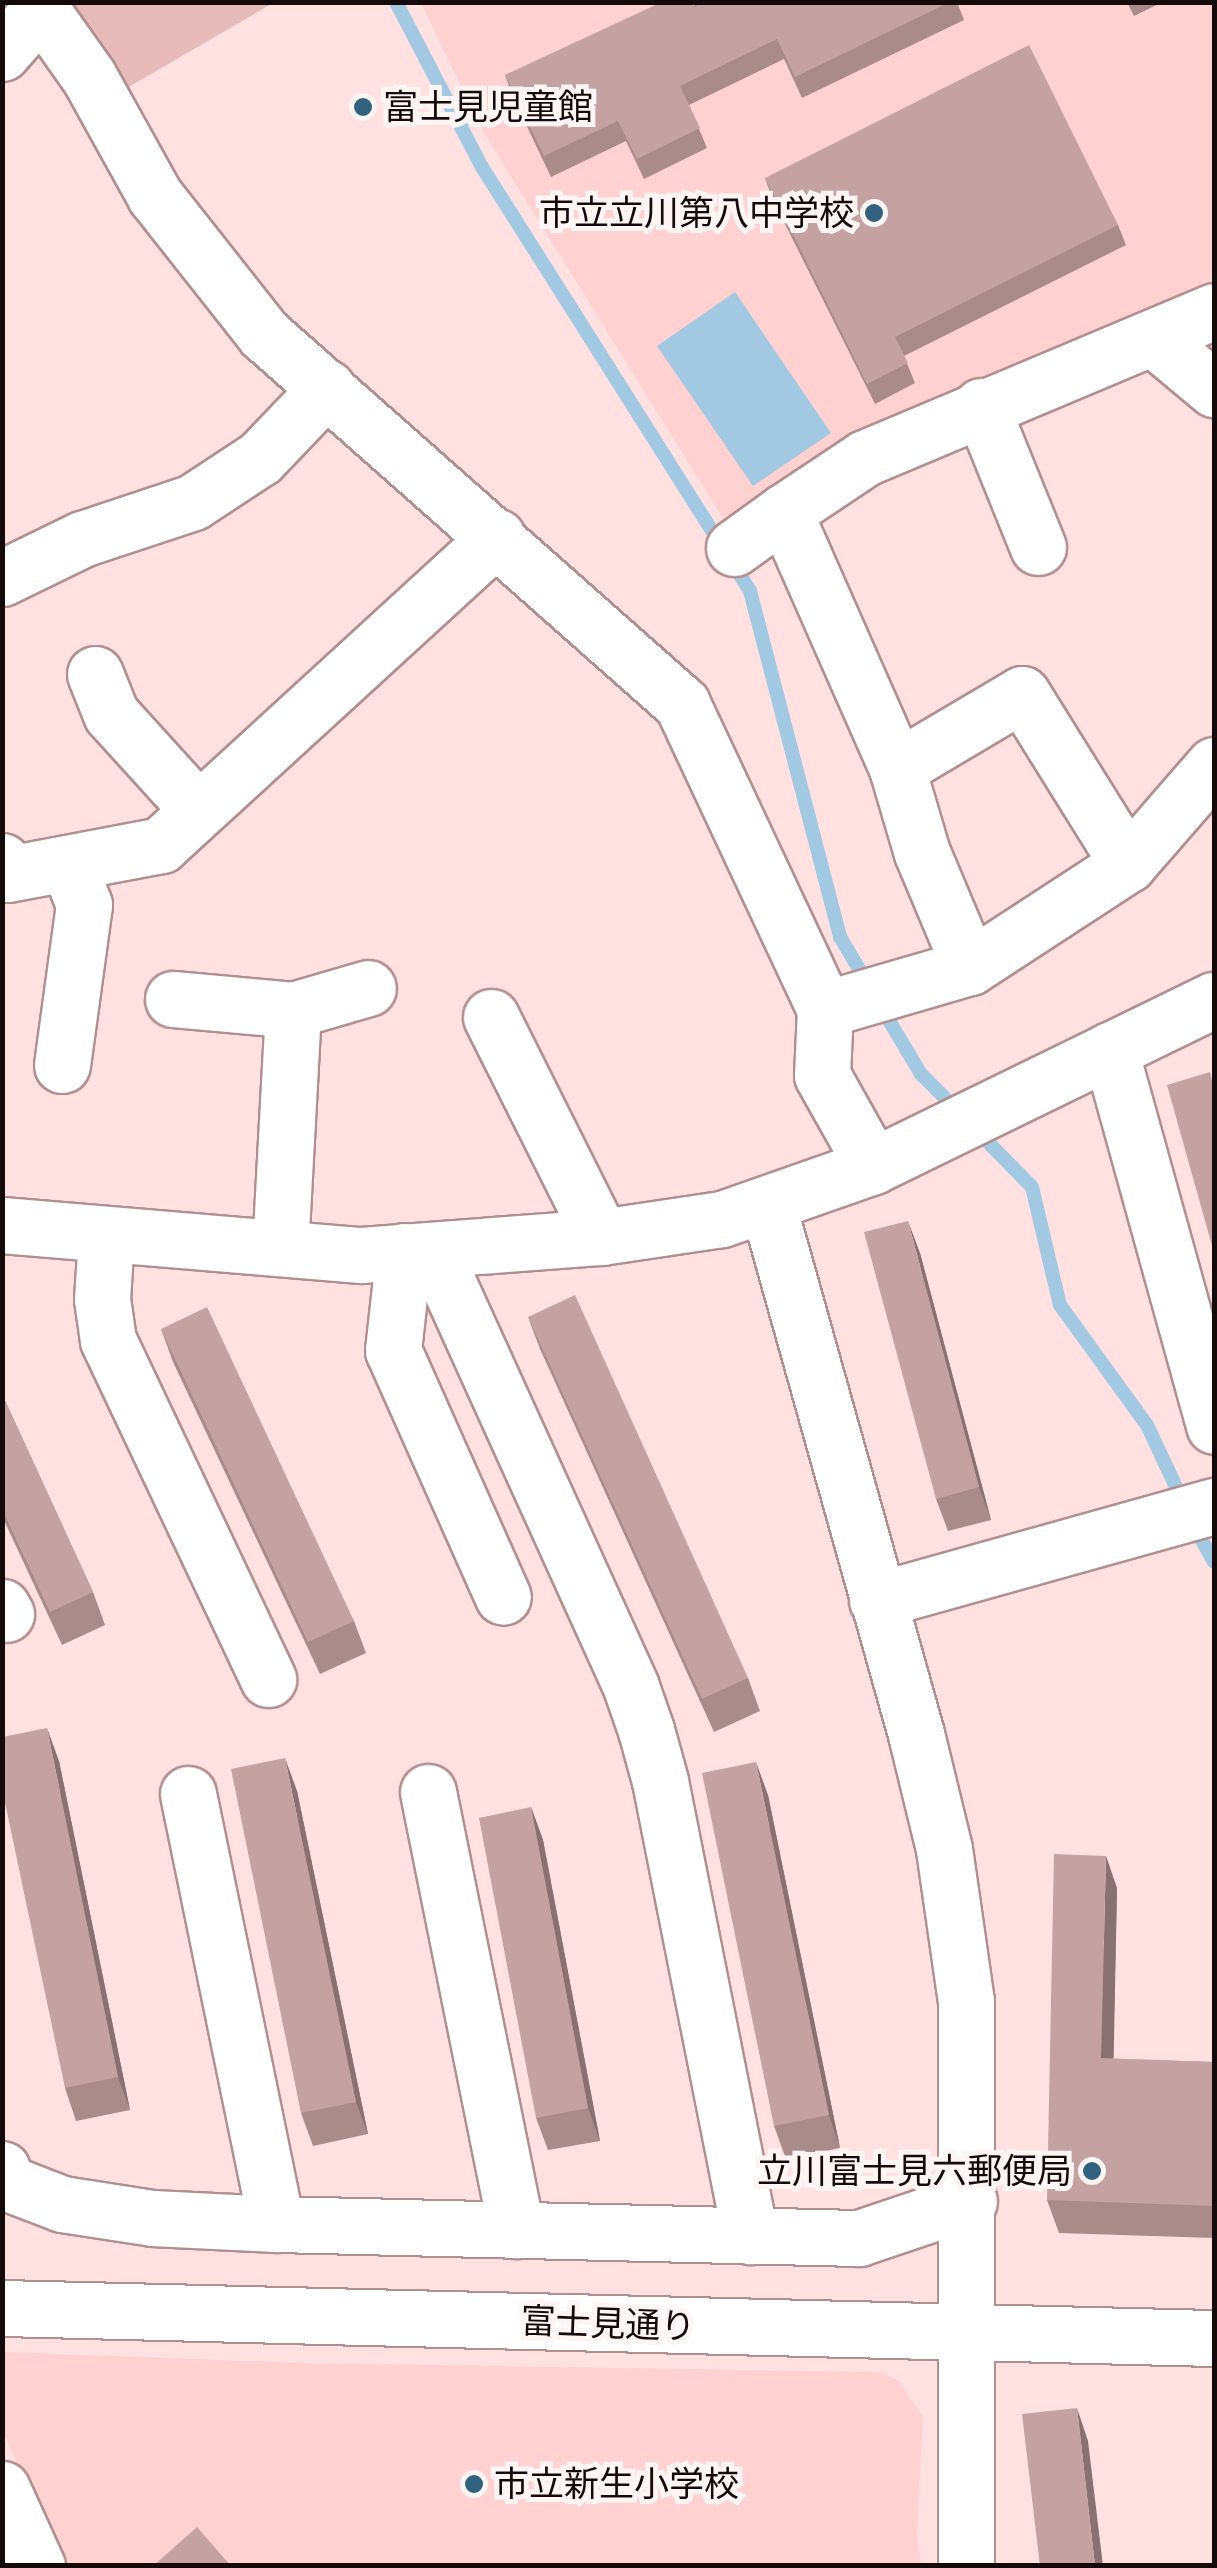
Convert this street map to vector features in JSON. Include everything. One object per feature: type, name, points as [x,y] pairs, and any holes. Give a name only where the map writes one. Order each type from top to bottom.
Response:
[{"type":"street","points":[[2,53],[38,5],[89,78],[155,196],[264,334],[682,704],[859,1001]]},
{"type":"street","points":[[734,548],[865,458],[1214,311]]},
{"type":"street","points":[[1153,338],[1214,389]]},
{"type":"street","points":[[2,578],[82,539],[192,502],[260,458],[327,388]]},
{"type":"street","points":[[981,406],[1038,547]]},
{"type":"street","points":[[784,512],[897,768],[922,853],[970,967]]},
{"type":"street","points":[[2,861],[8,874],[162,846],[497,537]]},
{"type":"street","points":[[95,674],[111,714],[198,810]]},
{"type":"street","points":[[897,768],[1022,694],[1128,864]]},
{"type":"street","points":[[873,1166],[822,1075],[859,1001],[970,967],[1128,864],[1214,765]]},
{"type":"street","points":[[62,1065],[84,904],[68,863]]},
{"type":"street","points":[[173,999],[293,1010],[368,988]]},
{"type":"street","points":[[2,1225],[361,1255],[601,1237],[722,1219],[873,1166],[1214,1000]]},
{"type":"street","points":[[280,1247],[293,1010]]},
{"type":"street","points":[[491,1017],[601,1237]]},
{"type":"street","points":[[1110,1050],[1214,1426]]},
{"type":"street","points":[[768,1206],[944,1849],[966,2001],[966,2566]]},
{"type":"street","points":[[106,1236],[102,1299],[108,1340],[268,1679]]},
{"type":"street","points":[[418,1250],[393,1350],[502,1597]]},
{"type":"street","points":[[418,1250],[631,1687],[646,1730],[660,1781],[750,2236]]},
{"type":"street","points":[[877,1600],[1214,1506]]},
{"type":"street","points":[[428,1792],[516,2230]]},
{"type":"street","points":[[188,1794],[276,2224]]},
{"type":"street","points":[[2,2169],[5,2182],[62,2204],[152,2218],[276,2224],[859,2238],[969,2201]]},
{"type":"street","name":"富士見通り","points":[[2,2308],[1214,2338]]},
{"type":"street","points":[[2,2489],[36,2566]]},
{"type":"shaded area","points":[[58,3],[273,3],[120,92]]},
{"type":"shaded area","name":"市立立川第八中学校","points":[[421,3],[1214,3],[1214,294],[732,533],[484,133]]},
{"type":"shaded area","name":"市立新生小学校","points":[[3,2352],[307,2363],[881,2372],[899,2381],[923,2417],[917,2535],[921,2565],[68,2565],[3,2433]]},
{"type":"water","points":[[735,292],[831,433],[753,486],[657,346]]},
{"type":"building","points":[[662,2],[692,2],[694,7],[704,2],[950,2],[795,77],[777,39],[680,86],[700,128],[637,159],[618,121],[544,156],[505,75]]},
{"type":"building","points":[[1029,45],[1118,225],[895,337],[908,363],[867,384],[765,178]]},
{"type":"building","points":[[1210,1072],[1214,1088],[1214,1253],[1167,1085]]},
{"type":"building","points":[[908,1221],[979,1487],[936,1499],[864,1232]]},
{"type":"building","points":[[575,1295],[748,1678],[702,1699],[528,1317]]},
{"type":"building","points":[[207,1307],[354,1621],[308,1642],[161,1329]]},
{"type":"building","points":[[2,1394],[93,1592],[50,1612],[2,1509]]},
{"type":"building","points":[[47,1728],[118,2077],[65,2088],[2,1788],[2,1737]]},
{"type":"building","points":[[285,1758],[356,2102],[301,2113],[231,1769]]},
{"type":"building","points":[[756,1762],[829,2115],[774,2126],[702,1773]]},
{"type":"building","points":[[531,1807],[588,2108],[536,2118],[479,1818]]},
{"type":"building","points":[[1054,1854],[1106,1856],[1101,2058],[1214,2062],[1214,2206],[1047,2200]]},
{"type":"building","points":[[1077,2408],[1095,2566],[1040,2566],[1022,2414]]},
{"type":"building","points":[[197,2527],[231,2566],[153,2566]]},
{"type":"waterway","points":[[396,2],[482,167],[750,591],[840,937],[868,984]]},
{"type":"waterway","points":[[881,1007],[921,1074],[960,1113]]},
{"type":"waterway","points":[[975,1129],[1032,1187],[1060,1305],[1147,1425],[1184,1504]]},
{"type":"waterway","points":[[1193,1524],[1214,1562]]},
{"type":"place","name":"富士見児童館","points":[[363,107]]},
{"type":"place","name":"市立立川第八中学校","points":[[874,213]]},
{"type":"place","name":"立川富士見六郵便局","points":[[1092,2171]]},
{"type":"place","name":"市立新生小学校","points":[[474,2484]]}]
